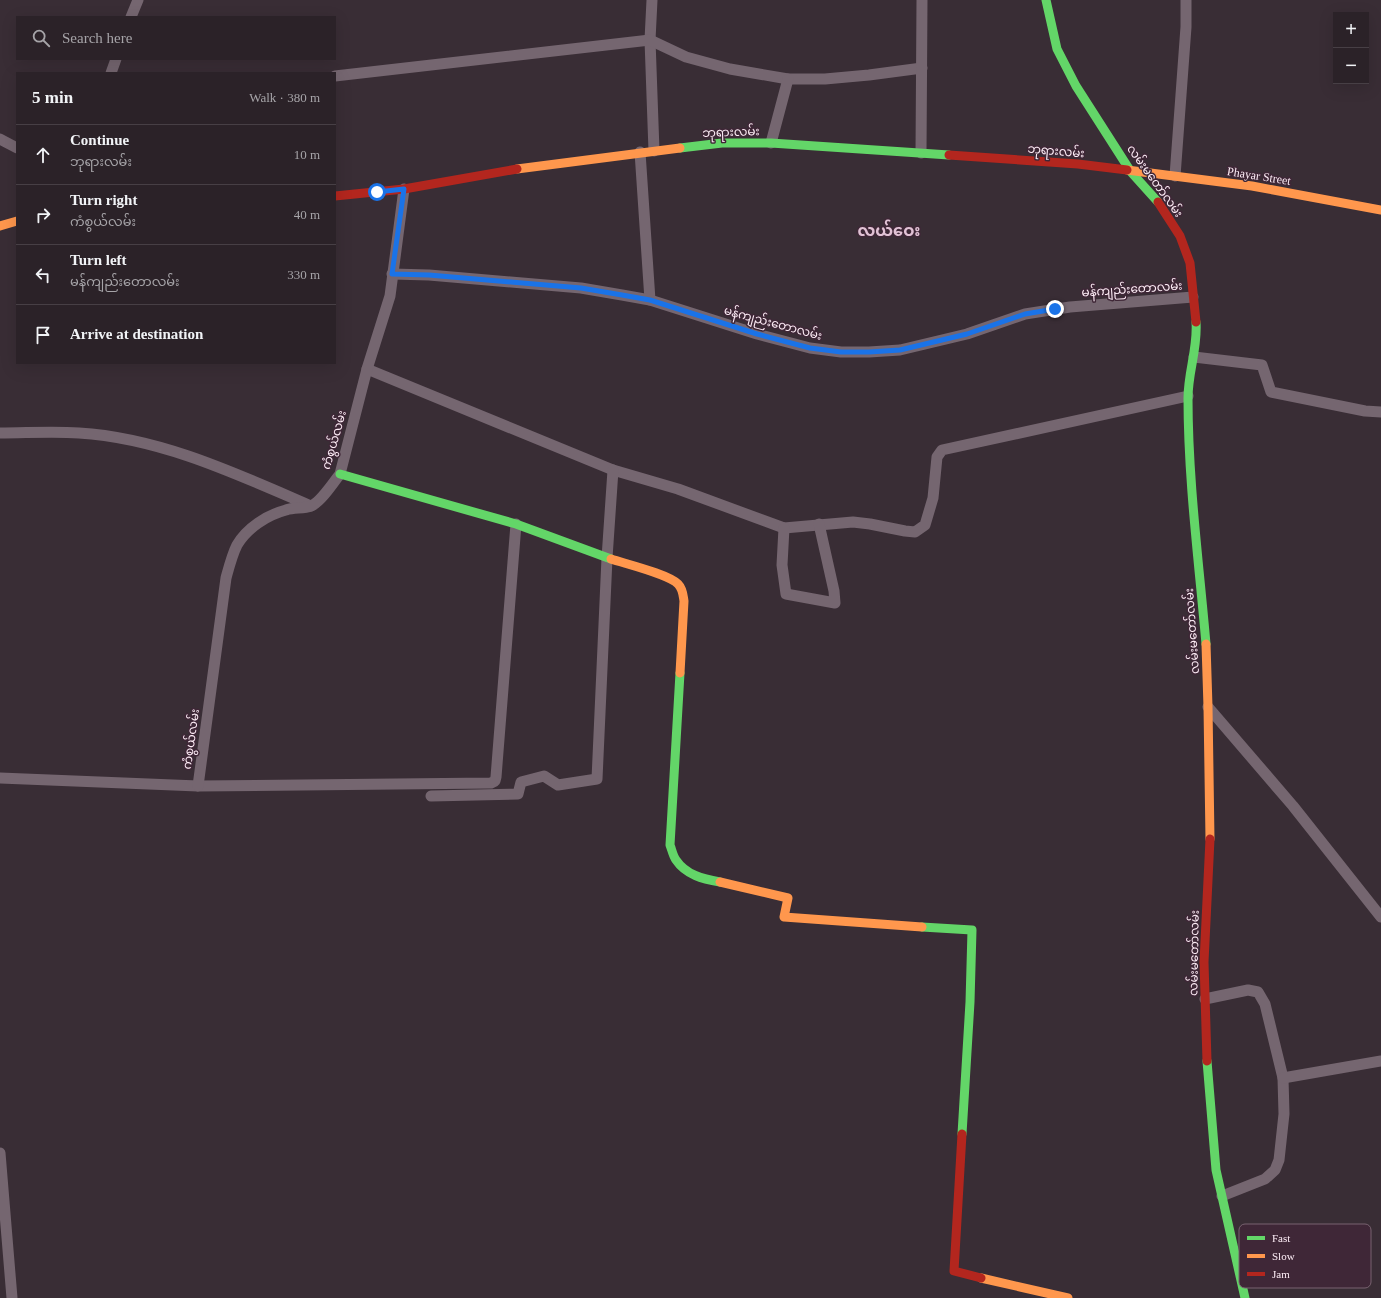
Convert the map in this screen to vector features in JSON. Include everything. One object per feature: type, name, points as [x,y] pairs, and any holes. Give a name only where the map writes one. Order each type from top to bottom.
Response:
[{"type":"street","points":[[131,16],[138,0]]},
{"type":"street","points":[[652,0],[650,40],[654,151]]},
{"type":"street","points":[[921,153],[922,0]]},
{"type":"street","name":"လမ်းမတော်လမ်း","points":[[1046,0],[1057,50],[1076,86],[1131,172],[1157,201],[1180,236],[1190,263],[1197,334],[1188,396],[1192,469],[1207,662],[1208,707],[1210,832],[1204,962],[1206,1045],[1216,1170],[1239,1271]]},
{"type":"street","points":[[1175,176],[1186,27],[1186,0]]},
{"type":"street","points":[[336,76],[650,40],[686,57],[730,69],[788,79],[825,79],[922,68]]},
{"type":"street","points":[[111,72],[116,60]]},
{"type":"street","points":[[771,143],[788,79]]},
{"type":"street","points":[[0,139],[16,147]]},
{"type":"street","name":"ဘုရားလမ်း","points":[[336,196],[404,189],[537,166],[722,143],[771,143],[1078,164],[1131,172]]},
{"type":"street","points":[[640,152],[650,300]]},
{"type":"street","name":"Phayar Street","points":[[1131,172],[1252,186],[1381,210]]},
{"type":"street","name":"ကံစွယ်လမ်း","points":[[198,786],[226,578],[236,546],[245,534],[258,523],[286,510],[312,506],[331,488],[340,474],[367,370],[390,296],[404,189]]},
{"type":"street","points":[[0,226],[16,221]]},
{"type":"street","name":"မန်ကျည်းတောလမ်း","points":[[392,274],[429,275],[581,288],[650,300],[757,334],[810,348],[848,352],[900,350],[967,334],[1025,314],[1070,306],[1193,297]]},
{"type":"street","points":[[1194,357],[1262,365],[1271,392],[1381,412]]},
{"type":"street","points":[[367,370],[613,470],[678,489],[784,528],[819,524],[859,523],[915,532],[925,525],[933,498],[937,457],[942,450],[1188,396]]},
{"type":"street","points":[[0,433],[80,433],[151,444],[215,465],[312,506]]},
{"type":"street","points":[[431,796],[518,794],[521,782],[544,776],[558,785],[597,779],[613,470]]},
{"type":"street","points":[[340,474],[516,524],[608,558],[668,577],[678,584],[683,592],[683,617],[670,845],[675,859],[685,870],[701,878],[788,898],[784,917],[972,930],[970,1010],[954,1271],[994,1282],[1068,1298]]},
{"type":"street","points":[[0,778],[198,786],[484,784],[495,781],[516,524]]},
{"type":"street","points":[[784,528],[782,565],[786,594],[835,603],[834,591],[819,524]]},
{"type":"street","points":[[1208,707],[1293,806],[1381,917]]},
{"type":"street","points":[[1205,999],[1248,990],[1258,992],[1265,1004],[1283,1078],[1284,1114],[1279,1160],[1275,1170],[1265,1178],[1222,1196]]},
{"type":"street","points":[[1283,1078],[1381,1061]]},
{"type":"street","points":[[0,1153],[12,1298]]},
{"type":"street","name":"လမ်းမတော်လမ်း","points":[[1243,1288],[1245,1298]]},
{"type":"traffic: fast","points":[[1046,0],[1057,49],[1076,86],[1131,172],[1158,202]]},
{"type":"traffic: fast","points":[[680,148],[722,143],[771,143],[949,155]]},
{"type":"traffic: fast","points":[[1196,322],[1196,341],[1188,388],[1188,429],[1194,521],[1206,644]]},
{"type":"traffic: fast","points":[[340,474],[516,524],[611,559]]},
{"type":"traffic: fast","points":[[680,673],[670,845],[675,858],[680,865],[690,873],[701,878],[720,882]]},
{"type":"traffic: fast","points":[[922,927],[972,930],[970,1002],[962,1134]]},
{"type":"traffic: fast","points":[[1207,1061],[1216,1170],[1239,1272]]},
{"type":"traffic: fast","points":[[1243,1288],[1245,1298]]},
{"type":"traffic: slow","points":[[517,169],[680,148]]},
{"type":"traffic: slow","points":[[1127,170],[1252,186],[1381,210]]},
{"type":"traffic: slow","points":[[0,226],[16,221]]},
{"type":"traffic: slow","points":[[611,559],[673,580],[681,588],[684,601],[680,673]]},
{"type":"traffic: slow","points":[[1206,644],[1210,839]]},
{"type":"traffic: slow","points":[[720,882],[788,898],[784,917],[922,927]]},
{"type":"traffic: slow","points":[[981,1278],[1068,1298]]},
{"type":"traffic: jam","points":[[949,155],[1078,164],[1127,170]]},
{"type":"traffic: jam","points":[[336,196],[404,189],[517,169]]},
{"type":"traffic: jam","points":[[1158,202],[1180,236],[1190,263],[1196,322]]},
{"type":"traffic: jam","points":[[1207,1061],[1204,962],[1210,839]]},
{"type":"traffic: jam","points":[[962,1134],[954,1271],[981,1278]]},
{"type":"district","name":"လယ်ဝေး","points":[[889,230]]},
{"type":"route","points":[[377,192],[404,189],[392,274],[429,275],[581,288],[622,295],[650,300],[757,334],[810,348],[841,352],[900,350],[967,334],[1025,314],[1055,309]]}]
